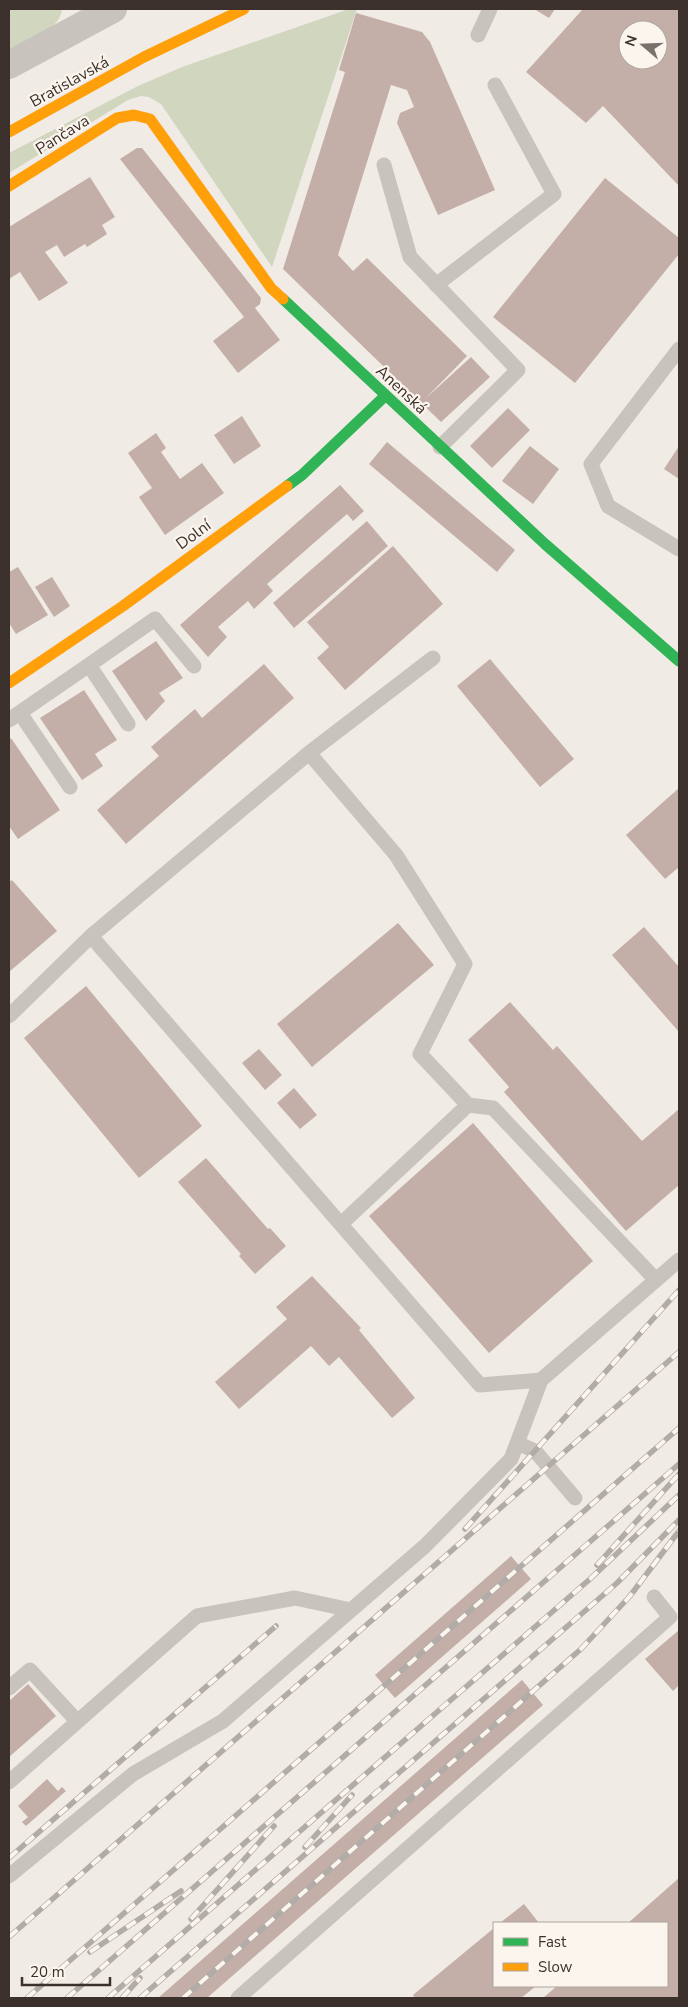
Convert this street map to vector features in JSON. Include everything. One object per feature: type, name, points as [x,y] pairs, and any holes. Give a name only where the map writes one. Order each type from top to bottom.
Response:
[{"type":"street","points":[[9,65],[84,16],[113,9]]},
{"type":"street","name":"Bratislavská","points":[[9,132],[144,58],[244,9]]},
{"type":"street","name":"Pančava","points":[[9,186],[117,118],[134,115]]},
{"type":"street","name":"Anenská","points":[[134,115],[150,120],[271,288],[440,447],[679,661]]},
{"type":"street","name":"Dolní","points":[[9,683],[123,606],[302,475],[385,396]]},
{"type":"lane","points":[[478,35],[490,9]]},
{"type":"lane","points":[[436,285],[554,194],[495,85]]},
{"type":"lane","points":[[384,165],[410,257],[518,370],[440,447]]},
{"type":"lane","points":[[679,349],[591,464],[608,506],[679,549]]},
{"type":"lane","points":[[70,787],[14,716],[155,619],[194,666]]},
{"type":"lane","points":[[9,1016],[92,936],[309,753],[433,658]]},
{"type":"lane","points":[[89,665],[128,724]]},
{"type":"lane","points":[[309,753],[396,855],[465,964],[420,1054],[468,1106],[493,1108],[656,1280]]},
{"type":"lane","points":[[92,936],[480,1385],[541,1380]]},
{"type":"lane","points":[[340,1224],[468,1106]]},
{"type":"lane","points":[[9,1876],[133,1774],[223,1721],[425,1546],[511,1459],[541,1380],[679,1260]]},
{"type":"lane","points":[[517,1442],[535,1451],[575,1498]]},
{"type":"lane","points":[[238,1998],[675,1614],[654,1597]]},
{"type":"lane","points":[[9,1782],[196,1616],[295,1598],[351,1610]]},
{"type":"lane","points":[[9,1688],[30,1670],[77,1721]]},
{"type":"green space","points":[[9,9],[62,9],[60,17],[49,29],[9,50]]},
{"type":"green space","points":[[349,9],[357,9],[272,267],[161,104],[149,97],[141,96],[128,100],[9,173],[9,153],[138,86],[182,67]]},
{"type":"building","points":[[534,9],[555,9],[549,18]]},
{"type":"building","points":[[583,9],[679,9],[679,186],[603,106],[586,123],[526,72]]},
{"type":"building","points":[[356,13],[422,32],[430,42],[495,190],[438,215],[397,123],[400,113],[414,107],[407,90],[391,85],[338,255],[353,271],[367,258],[467,356],[425,399],[471,357],[490,377],[441,422],[283,269],[345,72],[339,70]]},
{"type":"building","points":[[137,148],[142,148],[261,298],[260,304],[255,308],[280,340],[238,373],[213,341],[244,317],[120,159]]},
{"type":"building","points":[[90,177],[115,217],[102,225],[107,234],[87,247],[85,244],[64,257],[57,245],[45,252],[68,283],[39,301],[20,272],[9,279],[9,227]]},
{"type":"building","points":[[605,178],[679,238],[679,254],[575,383],[493,317]]},
{"type":"building","points":[[508,408],[530,430],[492,468],[470,446]]},
{"type":"building","points":[[242,416],[261,446],[234,464],[214,435]]},
{"type":"building","points":[[156,433],[166,448],[161,452],[180,479],[202,463],[224,493],[165,535],[139,497],[152,488],[128,453]]},
{"type":"building","points":[[387,442],[515,550],[497,572],[369,464]]},
{"type":"building","points":[[530,446],[559,469],[533,504],[502,481]]},
{"type":"building","points":[[679,446],[679,479],[664,469]]},
{"type":"building","points":[[340,485],[364,511],[353,521],[347,514],[267,584],[273,591],[254,609],[248,601],[218,627],[227,637],[208,657],[180,625]]},
{"type":"building","points":[[367,521],[388,546],[294,628],[273,603]]},
{"type":"building","points":[[393,546],[443,604],[345,690],[317,658],[329,647],[307,622]]},
{"type":"building","points":[[18,567],[48,615],[16,634],[9,623],[9,572]]},
{"type":"building","points":[[52,577],[70,606],[54,617],[35,587]]},
{"type":"building","points":[[156,641],[183,678],[159,693],[165,701],[146,721],[112,671]]},
{"type":"building","points":[[490,659],[574,759],[540,787],[457,686]]},
{"type":"building","points":[[264,664],[294,698],[126,844],[97,810],[159,756],[151,747],[195,709],[202,718]]},
{"type":"building","points":[[84,690],[117,740],[95,754],[103,766],[82,780],[40,718]]},
{"type":"building","points":[[11,738],[60,810],[18,839],[9,826],[9,740]]},
{"type":"building","points":[[679,788],[679,867],[665,879],[626,835]]},
{"type":"building","points":[[12,880],[57,931],[9,972],[9,882]]},
{"type":"building","points":[[398,923],[434,965],[312,1067],[277,1024]]},
{"type":"building","points":[[644,927],[679,967],[679,1032],[612,955]]},
{"type":"building","points":[[86,986],[202,1126],[139,1178],[24,1038]]},
{"type":"building","points":[[510,1002],[553,1050],[557,1046],[642,1141],[679,1109],[679,1185],[626,1231],[504,1092],[509,1087],[468,1040]]},
{"type":"building","points":[[259,1049],[282,1075],[265,1090],[242,1063]]},
{"type":"building","points":[[294,1088],[317,1115],[300,1129],[277,1103]]},
{"type":"building","points":[[473,1123],[593,1261],[489,1353],[369,1216]]},
{"type":"building","points":[[206,1158],[268,1229],[270,1228],[286,1246],[255,1274],[239,1256],[241,1254],[178,1182]]},
{"type":"building","points":[[312,1276],[361,1328],[359,1330],[415,1398],[392,1418],[339,1357],[329,1366],[311,1346],[239,1409],[215,1382],[287,1319],[276,1307]]},
{"type":"building","points":[[511,1556],[531,1579],[395,1698],[375,1675]]},
{"type":"building","points":[[679,1630],[679,1685],[673,1691],[645,1659]]},
{"type":"building","points":[[522,1680],[543,1705],[207,1998],[158,1998]]},
{"type":"building","points":[[28,1684],[56,1716],[9,1757],[9,1701]]},
{"type":"building","points":[[47,1779],[58,1791],[62,1787],[66,1791],[26,1826],[22,1822],[28,1817],[18,1806]]},
{"type":"building","points":[[679,1878],[679,1998],[543,1998],[556,1987],[668,1987],[668,1922],[629,1922]]},
{"type":"building","points":[[524,1904],[538,1922],[501,1922]]},
{"type":"building","points":[[493,1929],[493,1987],[535,1987],[521,1998],[415,1998],[413,1995]]},
{"type":"railway","points":[[465,1529],[679,1290]]},
{"type":"railway","points":[[9,1937],[679,1352]]},
{"type":"railway","points":[[27,1998],[679,1428]]},
{"type":"railway","points":[[67,1998],[679,1464]]},
{"type":"railway","points":[[597,1565],[679,1474]]},
{"type":"railway","points":[[108,1998],[590,1579],[679,1495]]},
{"type":"railway","points":[[140,1998],[617,1583],[679,1520]]},
{"type":"railway","points":[[183,1998],[581,1649],[630,1596],[679,1531]]},
{"type":"railway","points":[[9,1858],[276,1626]]},
{"type":"railway","points":[[305,1847],[352,1795]]},
{"type":"railway","points":[[191,1919],[274,1826]]},
{"type":"railway","points":[[90,1952],[181,1891]]},
{"type":"railway","points":[[122,1998],[140,1978]]},
{"type":"traffic: fast","points":[[283,299],[545,544],[679,661]]},
{"type":"traffic: fast","points":[[287,486],[302,475],[385,396]]},
{"type":"traffic: slow","points":[[9,132],[144,57],[244,9]]},
{"type":"traffic: slow","points":[[9,186],[117,118],[134,115],[150,119],[271,288],[283,299]]},
{"type":"traffic: slow","points":[[9,683],[123,606],[287,486]]}]
